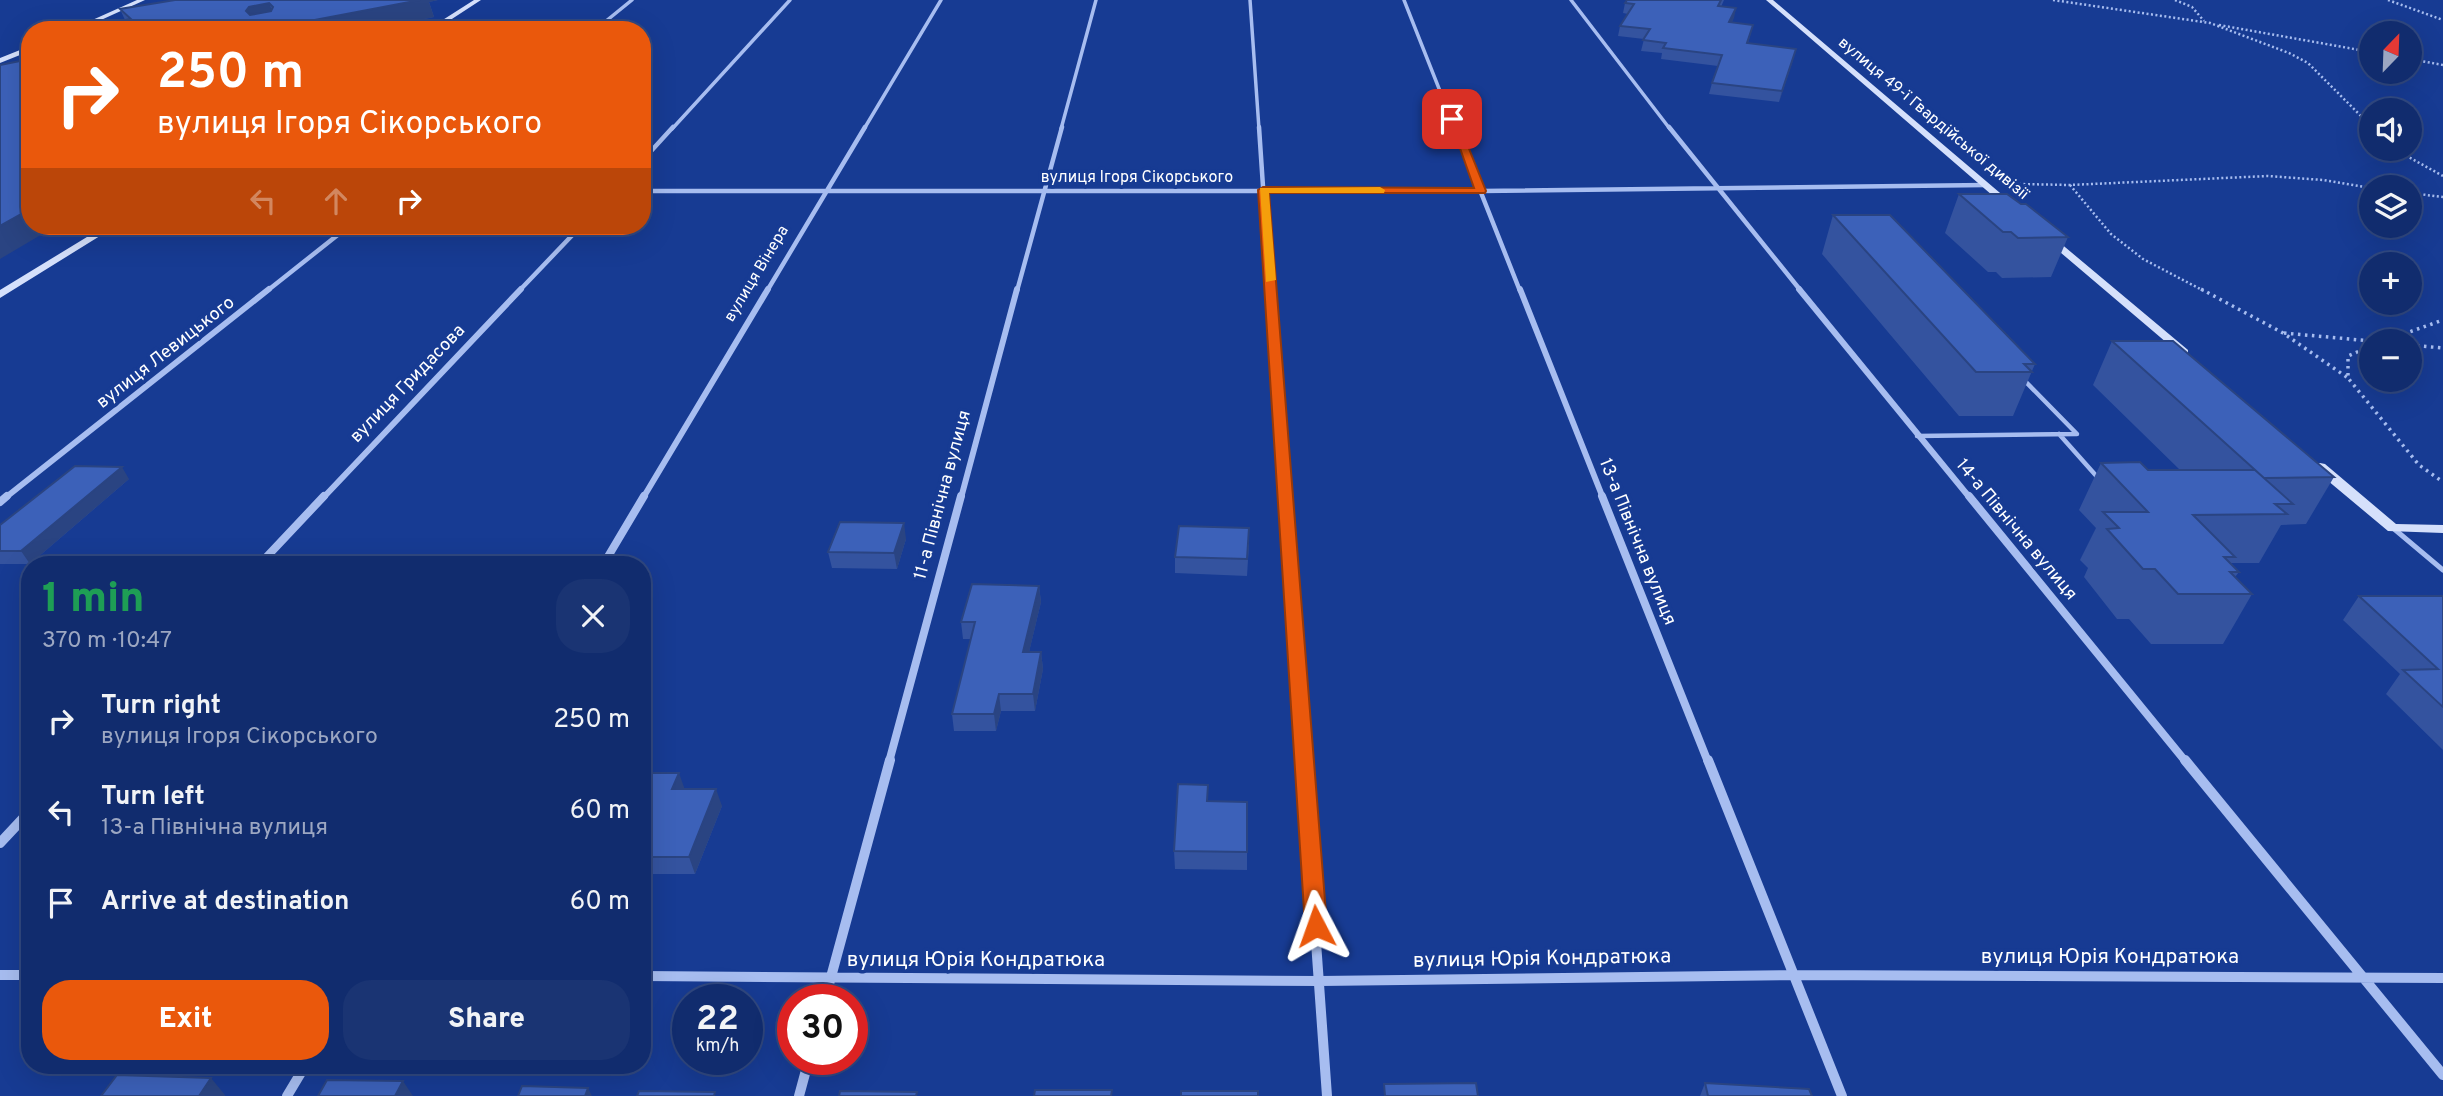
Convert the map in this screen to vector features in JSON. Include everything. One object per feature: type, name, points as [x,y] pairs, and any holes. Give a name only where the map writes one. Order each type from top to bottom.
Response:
[{"type":"street","points":[[94,21],[142,0]]},
{"type":"street","points":[[444,21],[478,0]]},
{"type":"street","points":[[606,21],[632,0]]},
{"type":"street","points":[[651,151],[790,0]]},
{"type":"street","name":"вулиця Вінера","points":[[608,556],[941,0]]},
{"type":"street","name":"11-а Північна вулиця","points":[[829,984],[1096,0]]},
{"type":"street","points":[[1250,0],[1327,1096]]},
{"type":"street","name":"13-а Північна вулиця","points":[[1404,0],[1842,1096]]},
{"type":"street","name":"14-а Північна вулиця","points":[[1571,0],[1716,188],[1917,436],[2443,1075]]},
{"type":"street","name":"вулиця 49-ї Гвардійської дивізії","points":[[1769,0],[2018,212]]},
{"type":"street","points":[[0,61],[21,52]]},
{"type":"street","name":"вулиця Ігоря Сікорського","points":[[651,191],[1481,191],[1986,186]]},
{"type":"street","points":[[2040,230],[2190,357]]},
{"type":"street","points":[[0,295],[97,235]]},
{"type":"street","name":"вулиця Левицького","points":[[0,502],[338,235]]},
{"type":"street","name":"вулиця Гридасова","points":[[268,556],[572,235]]},
{"type":"street","points":[[2307,456],[2393,528],[2443,528]]},
{"type":"street","points":[[0,843],[21,821]]},
{"type":"street","points":[[0,975],[21,975]]},
{"type":"street","name":"вулиця Юрія Кондратюка","points":[[651,976],[1320,981],[1793,975],[2443,978]]},
{"type":"street","points":[[286,1096],[300,1074]]},
{"type":"street","points":[[799,1096],[805,1075]]},
{"type":"lane","points":[[1917,436],[2077,434],[2018,374]]},
{"type":"lane","points":[[2059,434],[2107,489]]},
{"type":"lane","points":[[2393,528],[2443,570]]},
{"type":"path","points":[[2053,0],[2152,13],[2359,50]]},
{"type":"path","points":[[2175,0],[2192,7],[2198,17],[2210,23],[2308,63],[2359,114]]},
{"type":"path","points":[[2388,0],[2443,20]]},
{"type":"path","points":[[2422,61],[2443,65]]},
{"type":"path","points":[[2416,161],[2443,176]]},
{"type":"path","points":[[1986,186],[2268,176],[2359,186]]},
{"type":"path","points":[[2070,185],[2111,234],[2143,259],[2283,333],[2348,378],[2419,465],[2443,482]]},
{"type":"path","points":[[2422,194],[2443,197]]},
{"type":"path","points":[[2418,329],[2443,320]]},
{"type":"path","points":[[2283,333],[2359,342]]},
{"type":"path","points":[[2422,346],[2443,348]]},
{"type":"path","points":[[2348,378],[2348,356],[2359,350]]},
{"type":"building","points":[[175,0],[420,0],[309,21],[120,21],[131,19],[120,9]],"holes":[[[269,3],[273,7],[271,11],[250,15],[246,11],[249,7]]]},
{"type":"building","points":[[1627,0],[1721,0],[1718,6],[1736,8],[1729,22],[1753,25],[1747,43],[1796,49],[1782,91],[1712,83],[1722,55],[1663,48],[1666,43],[1643,40],[1650,29],[1620,26],[1634,4],[1625,3]]},
{"type":"building","points":[[21,61],[21,214],[0,226],[0,65]]},
{"type":"building","points":[[1959,194],[2007,194],[2021,204],[2026,204],[2068,237],[2018,238],[2011,232],[2003,232]]},
{"type":"building","points":[[1833,215],[1890,215],[2035,364],[2024,364],[2032,372],[1976,372]]},
{"type":"building","points":[[2112,341],[2173,341],[2334,477],[2264,478]]},
{"type":"building","points":[[2140,462],[2148,470],[2255,470],[2293,504],[2275,504],[2287,514],[2193,515],[2235,557],[2224,557],[2239,572],[2230,572],[2252,594],[2178,594],[2155,569],[2143,569],[2107,529],[2119,528],[2103,512],[2148,512],[2101,463]]},
{"type":"building","points":[[75,466],[122,467],[21,551],[0,551],[0,525]]},
{"type":"building","points":[[840,522],[904,523],[894,553],[828,552]]},
{"type":"building","points":[[1179,526],[1249,528],[1247,559],[1175,557]]},
{"type":"building","points":[[972,584],[1039,586],[1023,652],[1041,652],[1033,694],[999,694],[994,714],[952,714],[975,622],[961,622]]},
{"type":"building","points":[[2359,596],[2443,596],[2443,707],[2403,670],[2438,669]]},
{"type":"building","points":[[651,773],[679,773],[672,789],[716,789],[689,857],[651,857]]},
{"type":"building","points":[[1178,784],[1208,785],[1207,801],[1247,802],[1247,852],[1174,851]]},
{"type":"building","points":[[117,1075],[211,1078],[199,1096],[101,1096]]},
{"type":"building","points":[[327,1080],[403,1081],[395,1096],[318,1096]]},
{"type":"building","points":[[1476,1083],[1478,1096],[1385,1096],[1384,1084]]},
{"type":"building","points":[[1705,1083],[1809,1089],[1812,1096],[1708,1096]]},
{"type":"building","points":[[522,1086],[588,1088],[585,1096],[518,1096]]},
{"type":"building","points":[[1035,1090],[1112,1090],[1111,1096],[1034,1096]]},
{"type":"building","points":[[639,1091],[715,1092],[714,1096],[637,1096]]},
{"type":"building","points":[[840,1091],[917,1092],[916,1096],[839,1096]]},
{"type":"building","points":[[1181,1091],[1258,1091],[1258,1096],[1181,1096]]},
{"type":"slow traffic","points":[[1270,280],[1263,190],[1380,190]]},
{"type":"route","points":[[1316,926],[1263,190],[1481,191],[1452,119]]}]
